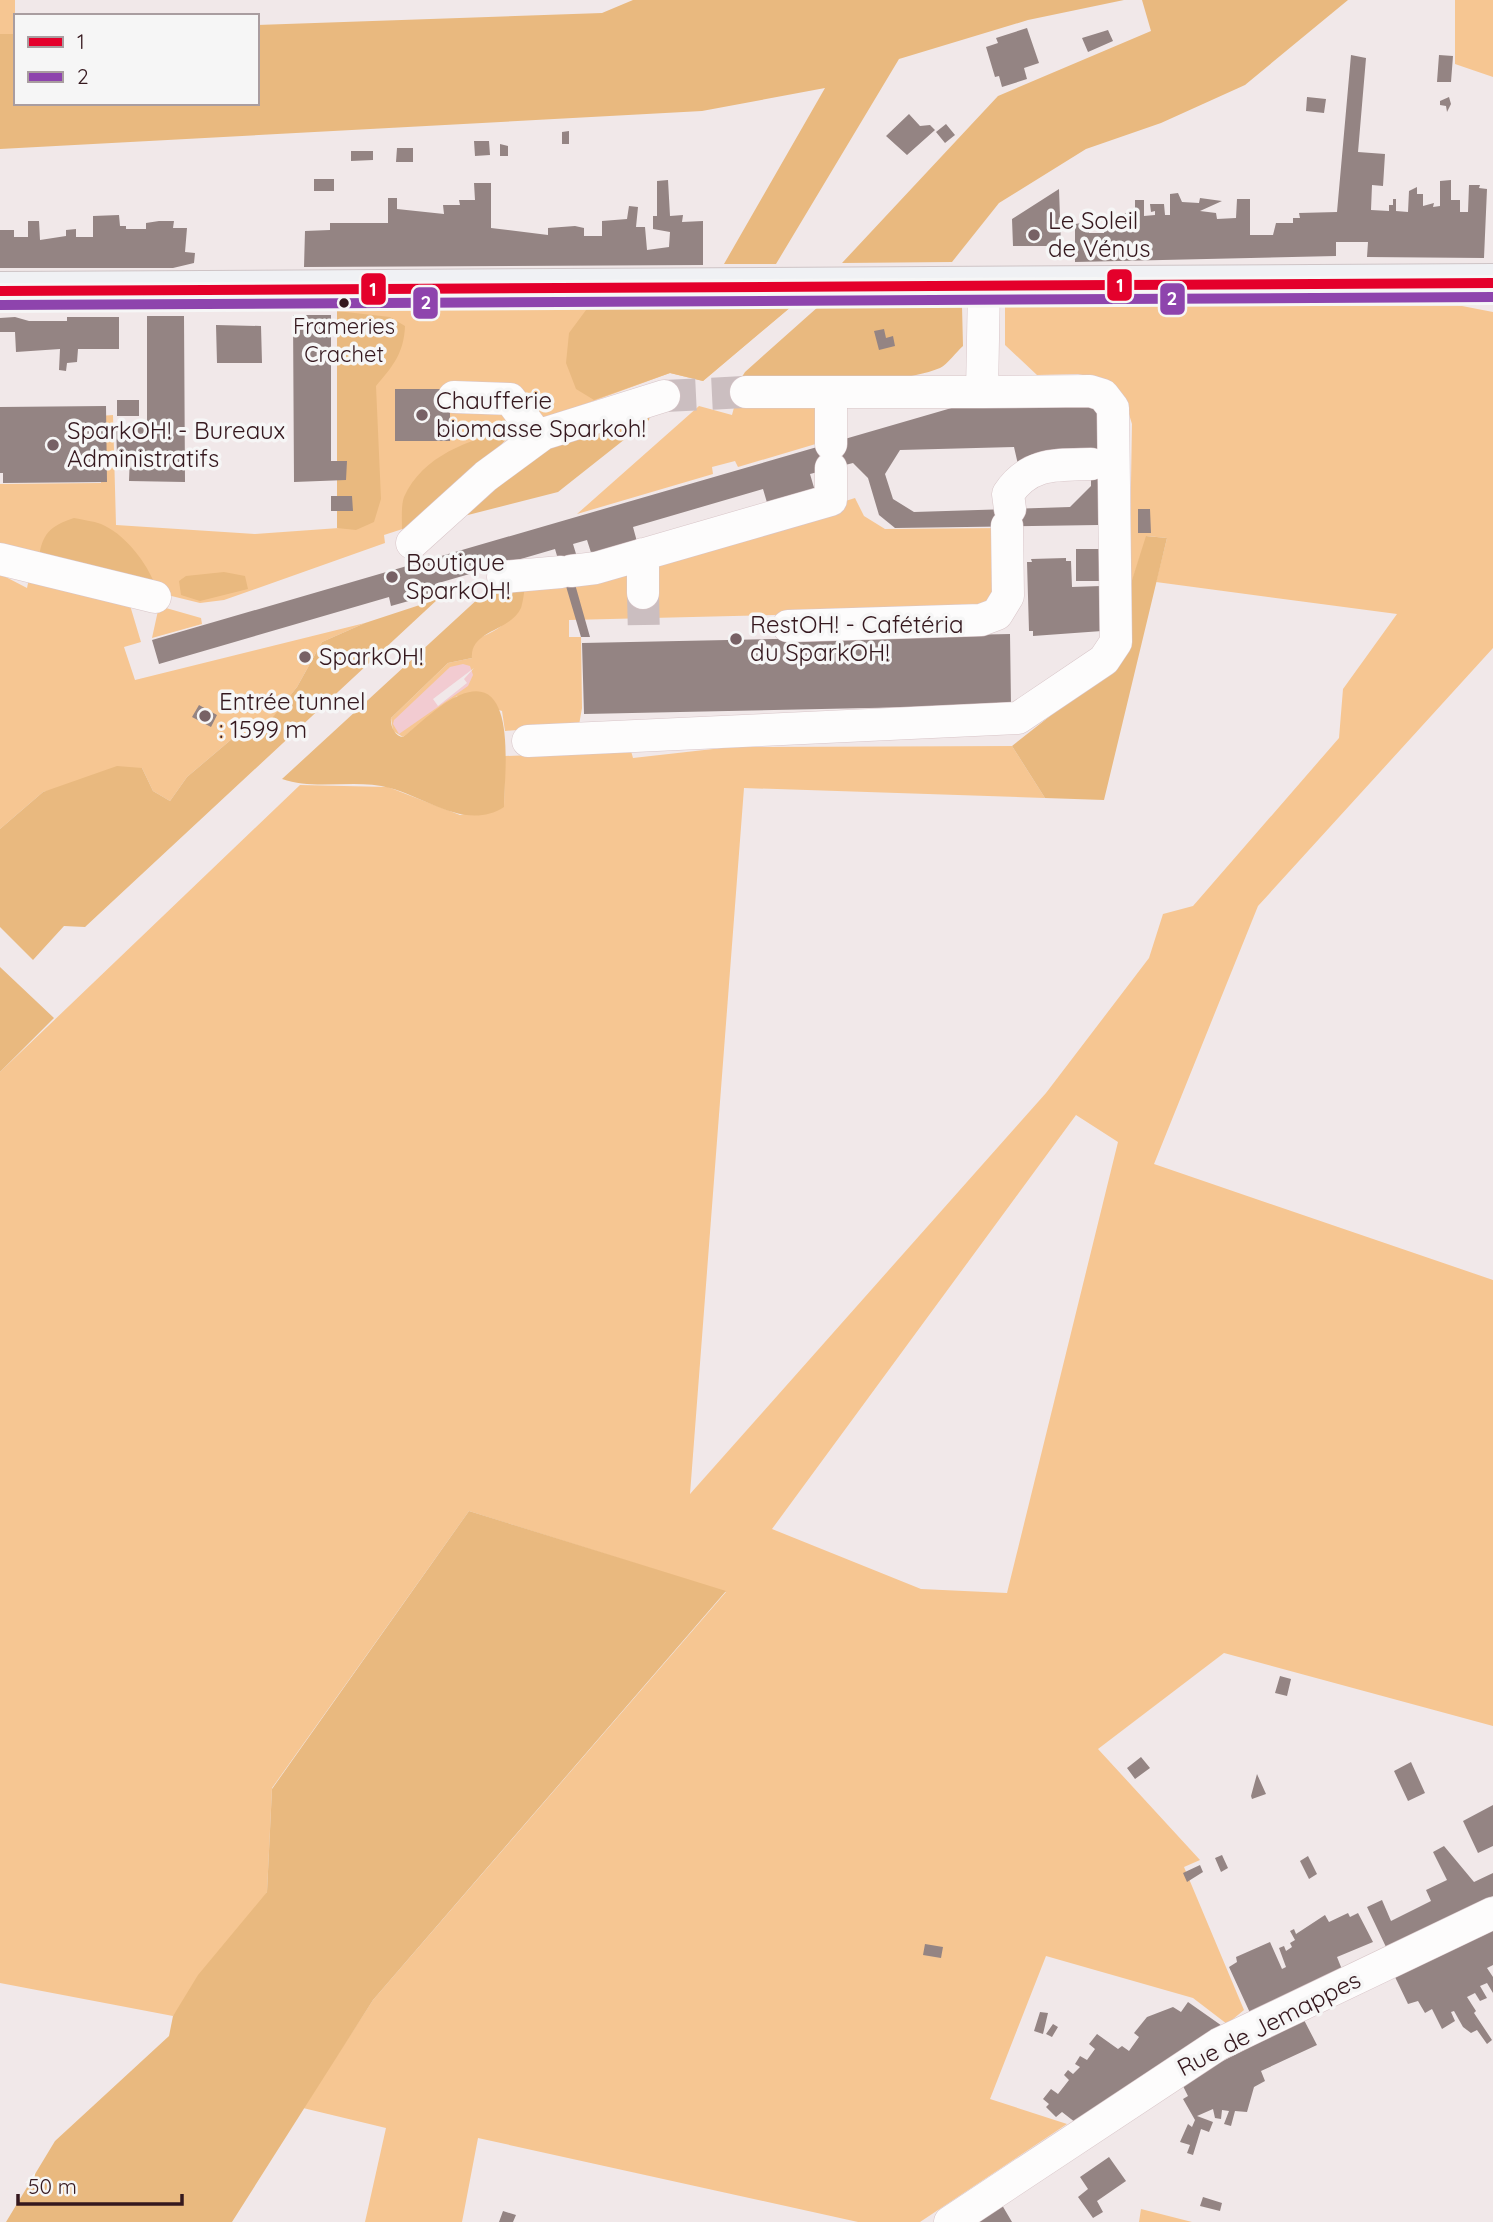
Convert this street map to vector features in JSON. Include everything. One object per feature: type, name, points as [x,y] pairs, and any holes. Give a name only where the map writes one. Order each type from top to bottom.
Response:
[{"type":"main road","points":[[0,291],[1493,283]]},
{"type":"street","points":[[982,392],[984,286]]},
{"type":"street","points":[[528,741],[1018,718],[1104,660],[1115,642],[1105,464],[1114,408],[1103,395],[1090,391],[746,392]]},
{"type":"street","points":[[503,578],[596,568],[831,500],[831,392]]},
{"type":"street","points":[[412,543],[486,476],[538,438],[664,396]]},
{"type":"street","points":[[454,397],[510,399],[538,438]]},
{"type":"street","points":[[788,626],[981,620],[998,614],[1009,596],[1008,494],[1032,471],[1050,465],[1105,464]]},
{"type":"street","points":[[643,554],[643,593]]},
{"type":"street","points":[[0,559],[155,597]]},
{"type":"street","name":"Rue de Jemappes","points":[[950,2222],[1219,2044],[1493,1913]]},
{"type":"shaded area","points":[[0,0],[15,0],[14,34],[0,34]]},
{"type":"shaded area","points":[[633,0],[1124,0],[1028,20],[899,59],[776,264],[724,264],[825,88],[702,111],[0,149],[0,34],[14,34],[14,105],[259,105],[259,25],[602,13]]},
{"type":"shaded area","points":[[1142,0],[1348,0],[1245,85],[1161,123],[1086,149],[999,203],[952,262],[842,263],[998,96],[1151,31]]},
{"type":"shaded area","points":[[1455,0],[1493,0],[1493,77],[1455,64]]},
{"type":"shaded area","points":[[589,306],[792,306],[703,381],[670,373],[517,429],[421,523],[384,535],[385,543],[224,600],[200,603],[0,554],[0,484],[101,483],[99,416],[113,415],[116,525],[255,534],[339,528],[337,311]]},
{"type":"shaded area","points":[[589,306],[792,306],[703,381],[670,373],[594,400],[576,389],[566,363],[569,333]]},
{"type":"shaded area","points":[[819,306],[962,306],[963,346],[940,368],[896,379],[842,382],[740,380],[745,372]]},
{"type":"shaded area","points":[[1005,306],[1462,306],[1493,312],[1493,648],[1258,906],[1154,1164],[1493,1280],[1493,1726],[1224,1653],[1098,1749],[1200,1860],[1184,1867],[1244,2010],[1227,2024],[1193,1998],[1046,1956],[990,2099],[1067,2124],[920,2222],[858,2222],[478,2138],[462,2222],[365,2222],[386,2128],[303,2108],[373,2000],[726,1592],[469,1511],[272,1788],[267,1892],[250,1921],[173,2016],[0,1983],[0,1072],[300,785],[388,787],[460,815],[504,806],[505,756],[631,751],[633,758],[731,747],[1012,746],[1045,798],[744,788],[690,1494],[1046,1093],[1149,958],[1163,914],[1193,906],[1339,738],[1343,689],[1397,614],[1156,582],[1167,538],[1147,536],[1125,602],[1130,542],[1132,424],[1124,398],[1107,380],[1078,374],[1037,375],[1005,345]],"holes":[[[1076,1115],[1118,1142],[1007,1593],[921,1589],[772,1529]]]},
{"type":"shaded area","points":[[337,311],[390,317],[405,326],[396,359],[376,386],[381,499],[374,522],[356,530],[337,528]]},
{"type":"shaded area","points":[[822,397],[819,443],[738,467],[735,461],[712,467],[713,474],[577,514],[699,406],[732,415],[736,400]]},
{"type":"shaded area","points":[[651,411],[649,420],[558,492],[464,516],[544,445]]},
{"type":"shaded area","points":[[517,429],[421,523],[402,529],[404,497],[424,469],[452,450],[468,443]]},
{"type":"shaded area","points":[[855,498],[864,516],[885,529],[1002,528],[1003,585],[983,610],[569,620],[569,637],[581,637],[582,708],[579,725],[505,731],[502,711],[457,696],[403,737],[393,731],[391,718],[448,663],[472,658],[471,649],[477,639],[503,625],[517,606],[525,586],[605,577]]},
{"type":"shaded area","points":[[74,518],[101,524],[125,540],[149,572],[153,580],[150,587],[39,558],[42,543],[49,532]]},
{"type":"shaded area","points":[[1146,536],[1167,538],[1104,800],[1045,798],[1012,746],[1115,665],[1125,602]]},
{"type":"shaded area","points":[[31,569],[126,592],[141,642],[124,647],[135,680],[365,623],[322,642],[297,687],[260,734],[233,738],[187,777],[170,801],[153,791],[142,768],[43,792],[0,829],[0,574],[27,588]]},
{"type":"shaded area","points":[[224,572],[245,576],[248,589],[200,601],[181,595],[179,581],[186,576]]},
{"type":"shaded area","points":[[493,585],[525,586],[521,608],[516,616],[477,642],[472,658],[448,663],[391,718],[391,721],[395,733],[403,737],[438,708],[460,695],[479,691],[492,698],[500,711],[504,730],[504,807],[476,816],[447,810],[377,785],[309,784],[282,779]]},
{"type":"shaded area","points":[[438,599],[85,927],[64,926],[33,960],[0,927],[0,829],[43,792],[117,766],[142,768],[153,791],[170,801],[187,777],[233,738],[260,733],[297,687],[322,642],[365,623]]},
{"type":"shaded area","points":[[159,606],[201,618],[202,624],[152,638]]},
{"type":"shaded area","points":[[463,664],[470,666],[473,675],[468,686],[399,734],[393,724],[394,720],[450,667]]},
{"type":"shaded area","points":[[0,967],[54,1018],[0,1072]]},
{"type":"shaded area","points":[[469,1511],[726,1591],[373,2000],[232,2222],[6,2222],[55,2141],[169,2036],[173,2016],[198,1975],[267,1892],[272,1789]]},
{"type":"shaded area","points":[[1141,2209],[1192,2222],[1139,2222]]},
{"type":"pier","points":[[474,668],[464,679],[467,683],[438,706],[433,699]]},
{"type":"building","points":[[1027,28],[1039,63],[1024,68],[1027,79],[1002,87],[999,76],[995,77],[986,47],[998,43],[996,38]]},
{"type":"building","points":[[1108,30],[1113,41],[1088,52],[1082,38]]},
{"type":"building","points":[[1351,55],[1366,58],[1358,152],[1385,154],[1383,186],[1372,185],[1371,210],[1389,211],[1389,205],[1393,205],[1393,199],[1396,199],[1396,211],[1408,212],[1409,191],[1417,187],[1417,194],[1423,194],[1423,206],[1434,203],[1433,207],[1440,206],[1440,181],[1451,180],[1451,200],[1460,200],[1460,212],[1468,212],[1469,185],[1480,185],[1479,188],[1487,189],[1484,258],[1367,257],[1368,242],[1336,242],[1336,256],[1075,262],[1075,224],[1089,222],[1089,233],[1104,233],[1104,227],[1124,226],[1123,213],[1135,213],[1135,200],[1144,200],[1144,216],[1155,215],[1155,211],[1151,212],[1150,204],[1164,204],[1165,215],[1170,215],[1170,194],[1178,193],[1182,202],[1199,203],[1200,198],[1222,201],[1200,211],[1216,213],[1217,219],[1236,218],[1237,199],[1250,199],[1250,235],[1273,235],[1276,223],[1293,223],[1293,218],[1300,218],[1299,213],[1337,212]]},
{"type":"building","points":[[1439,55],[1453,56],[1451,82],[1437,82]]},
{"type":"building","points":[[1307,97],[1326,99],[1324,113],[1306,111]]},
{"type":"building","points":[[1449,97],[1451,104],[1447,112],[1446,106],[1440,105],[1440,101]]},
{"type":"building","points":[[909,114],[920,126],[930,125],[935,130],[907,155],[886,136]]},
{"type":"building","points":[[946,124],[955,135],[945,143],[936,132]]},
{"type":"building","points":[[569,131],[569,144],[562,144],[562,132]]},
{"type":"building","points":[[474,141],[489,141],[490,155],[475,156]]},
{"type":"building","points":[[500,144],[508,146],[508,156],[500,156]]},
{"type":"building","points":[[397,148],[413,148],[413,162],[396,162]]},
{"type":"building","points":[[351,151],[373,151],[373,160],[351,161]]},
{"type":"building","points":[[314,179],[334,179],[334,191],[314,191]]},
{"type":"building","points":[[668,180],[670,216],[683,215],[682,222],[703,221],[703,265],[304,267],[305,231],[330,230],[330,223],[388,223],[388,198],[397,198],[397,209],[444,214],[443,205],[460,205],[459,200],[475,200],[474,183],[491,183],[491,228],[548,235],[548,228],[575,226],[584,228],[584,236],[602,236],[602,221],[627,219],[629,206],[638,207],[636,227],[645,227],[647,250],[669,247],[670,232],[653,229],[653,216],[657,216],[657,181]]},
{"type":"building","points":[[1059,189],[1061,246],[1013,246],[1012,219]]},
{"type":"building","points":[[119,215],[120,226],[126,226],[126,229],[146,229],[146,223],[159,221],[174,221],[173,228],[187,228],[185,252],[195,253],[194,263],[173,268],[0,268],[0,230],[14,230],[14,237],[28,237],[28,221],[39,221],[40,240],[66,236],[66,230],[76,229],[76,237],[93,237],[93,216]]},
{"type":"building","points":[[293,315],[331,315],[331,461],[347,461],[346,480],[294,482]]},
{"type":"building","points":[[147,316],[184,316],[185,482],[129,481],[130,455],[117,455],[116,426],[147,425]]},
{"type":"building","points":[[15,317],[29,321],[67,321],[67,317],[119,317],[119,349],[78,349],[77,362],[67,363],[66,371],[59,370],[60,349],[16,352],[15,332],[0,332],[0,318]]},
{"type":"building","points":[[216,325],[261,326],[262,363],[217,363]]},
{"type":"building","points":[[884,329],[886,338],[893,336],[895,346],[879,350],[874,331]]},
{"type":"building","name":"Chaufferie biomasse Sparkoh!","points":[[395,389],[450,389],[450,441],[395,441]]},
{"type":"building","points":[[117,400],[139,400],[139,416],[117,416]]},
{"type":"building","points":[[1103,403],[1112,512],[1098,525],[895,528],[879,515],[868,478],[853,463],[810,474],[815,491],[768,506],[763,489],[633,527],[639,549],[594,562],[587,540],[573,544],[580,567],[571,570],[590,637],[581,637],[555,549],[435,584],[437,593],[391,606],[389,597],[159,664],[152,640],[955,407]],"holes":[[[1014,447],[1019,469],[1057,469],[1055,449],[1091,449],[1091,486],[1070,507],[914,512],[893,499],[885,474],[900,450]]]},
{"type":"building","name":"SparkOH! - Bureaux Administratifs","points":[[106,406],[107,482],[3,483],[3,473],[0,473],[0,407]]},
{"type":"building","points":[[331,496],[352,496],[353,511],[331,511]]},
{"type":"building","points":[[1138,509],[1150,509],[1151,533],[1138,533]]},
{"type":"building","points":[[1076,549],[1100,549],[1101,581],[1076,581]]},
{"type":"building","points":[[1066,558],[1066,561],[1071,561],[1072,587],[1101,586],[1102,631],[1033,636],[1033,631],[1029,631],[1027,562],[1032,562],[1031,559]]},
{"type":"building","points":[[1010,634],[1011,705],[584,714],[582,643]]},
{"type":"building","name":"Entrée tunnel : 1599 m","points":[[199,705],[217,715],[211,727],[192,717]]},
{"type":"building","points":[[1280,1676],[1291,1679],[1287,1696],[1275,1693]]},
{"type":"building","points":[[1141,1757],[1150,1768],[1135,1779],[1127,1768]]},
{"type":"building","points":[[1411,1762],[1425,1793],[1408,1801],[1394,1771]]},
{"type":"building","points":[[1257,1774],[1266,1794],[1252,1799],[1251,1796]]},
{"type":"building","points":[[1493,1805],[1493,1846],[1478,1853],[1463,1821]]},
{"type":"building","points":[[1444,1846],[1474,1882],[1493,1873],[1493,1896],[1386,1947],[1367,1907],[1382,1900],[1391,1921],[1431,1901],[1426,1890],[1447,1880],[1433,1852]]},
{"type":"building","points":[[1222,1855],[1228,1868],[1221,1872],[1215,1858]]},
{"type":"building","points":[[1308,1856],[1317,1874],[1309,1879],[1300,1861]]},
{"type":"building","points":[[1200,1865],[1203,1872],[1187,1882],[1183,1873]]},
{"type":"building","points":[[1348,1913],[1350,1917],[1358,1913],[1373,1942],[1337,1957],[1343,1972],[1251,2015],[1229,1967],[1237,1962],[1236,1957],[1270,1942],[1282,1969],[1286,1967],[1279,1948],[1284,1946],[1286,1951],[1292,1947],[1290,1943],[1295,1940],[1290,1931],[1294,1929],[1296,1934],[1325,1915],[1329,1922]]},
{"type":"building","points":[[1493,1930],[1493,1965],[1487,1968],[1493,1977],[1493,1993],[1487,1983],[1480,1986],[1487,1998],[1480,2001],[1475,1993],[1467,1997],[1492,2040],[1487,2044],[1477,2030],[1471,2033],[1463,2027],[1454,2011],[1451,2012],[1455,2021],[1442,2029],[1432,2009],[1425,2013],[1418,2001],[1408,2004],[1395,1977]]},
{"type":"building","points":[[925,1944],[943,1947],[941,1958],[923,1955]]},
{"type":"building","points":[[1188,2002],[1225,2028],[1080,2126],[1062,2112],[1056,2117],[1046,2107],[1049,2104],[1043,2099],[1051,2089],[1058,2094],[1069,2080],[1064,2075],[1068,2070],[1073,2074],[1080,2067],[1075,2064],[1080,2056],[1087,2060],[1095,2049],[1089,2044],[1097,2034],[1118,2049],[1122,2046],[1129,2051],[1139,2037],[1134,2033],[1147,2017],[1173,2007],[1181,2012]]},
{"type":"building","points":[[1040,2012],[1048,2013],[1043,2034],[1034,2031]]},
{"type":"building","points":[[1304,2020],[1317,2045],[1261,2071],[1265,2081],[1254,2087],[1247,2112],[1235,2111],[1231,2126],[1224,2124],[1229,2111],[1222,2110],[1221,2119],[1215,2118],[1213,2109],[1197,2116],[1213,2122],[1209,2132],[1201,2129],[1193,2155],[1187,2153],[1190,2145],[1180,2142],[1188,2124],[1192,2127],[1195,2120],[1183,2099],[1188,2096],[1181,2082]]},
{"type":"building","points":[[1053,2024],[1058,2027],[1052,2037],[1046,2034]]},
{"type":"building","points":[[1109,2157],[1126,2181],[1097,2201],[1103,2212],[1093,2218],[1078,2197],[1088,2189],[1080,2177]]},
{"type":"building","points":[[1203,2197],[1222,2203],[1220,2211],[1200,2206]]},
{"type":"building","points":[[1002,2205],[1012,2222],[977,2222]]},
{"type":"building","points":[[503,2211],[516,2215],[513,2222],[499,2222]]},
{"type":"tunnel","points":[[664,396],[746,392]]},
{"type":"tunnel","points":[[643,593],[644,637]]},
{"type":"transit line","name":"1","points":[[0,291],[1493,283]]},
{"type":"transit line","name":"2","points":[[0,305],[1493,297]]},
{"type":"place","name":"Le Soleil de Vénus","points":[[1034,235]]},
{"type":"place","name":"Frameries Crachet","points":[[344,303]]},
{"type":"place","name":"Chaufferie biomasse Sparkoh!","points":[[422,415]]},
{"type":"place","name":"SparkOH! - Bureaux Administratifs","points":[[53,445]]},
{"type":"place","name":"Boutique SparkOH!","points":[[392,577]]},
{"type":"place","name":"RestOH! - Cafétéria du SparkOH!","points":[[736,639]]},
{"type":"place","name":"SparkOH!","points":[[305,657]]},
{"type":"place","name":"Entrée tunnel : 1599 m","points":[[205,716]]}]
